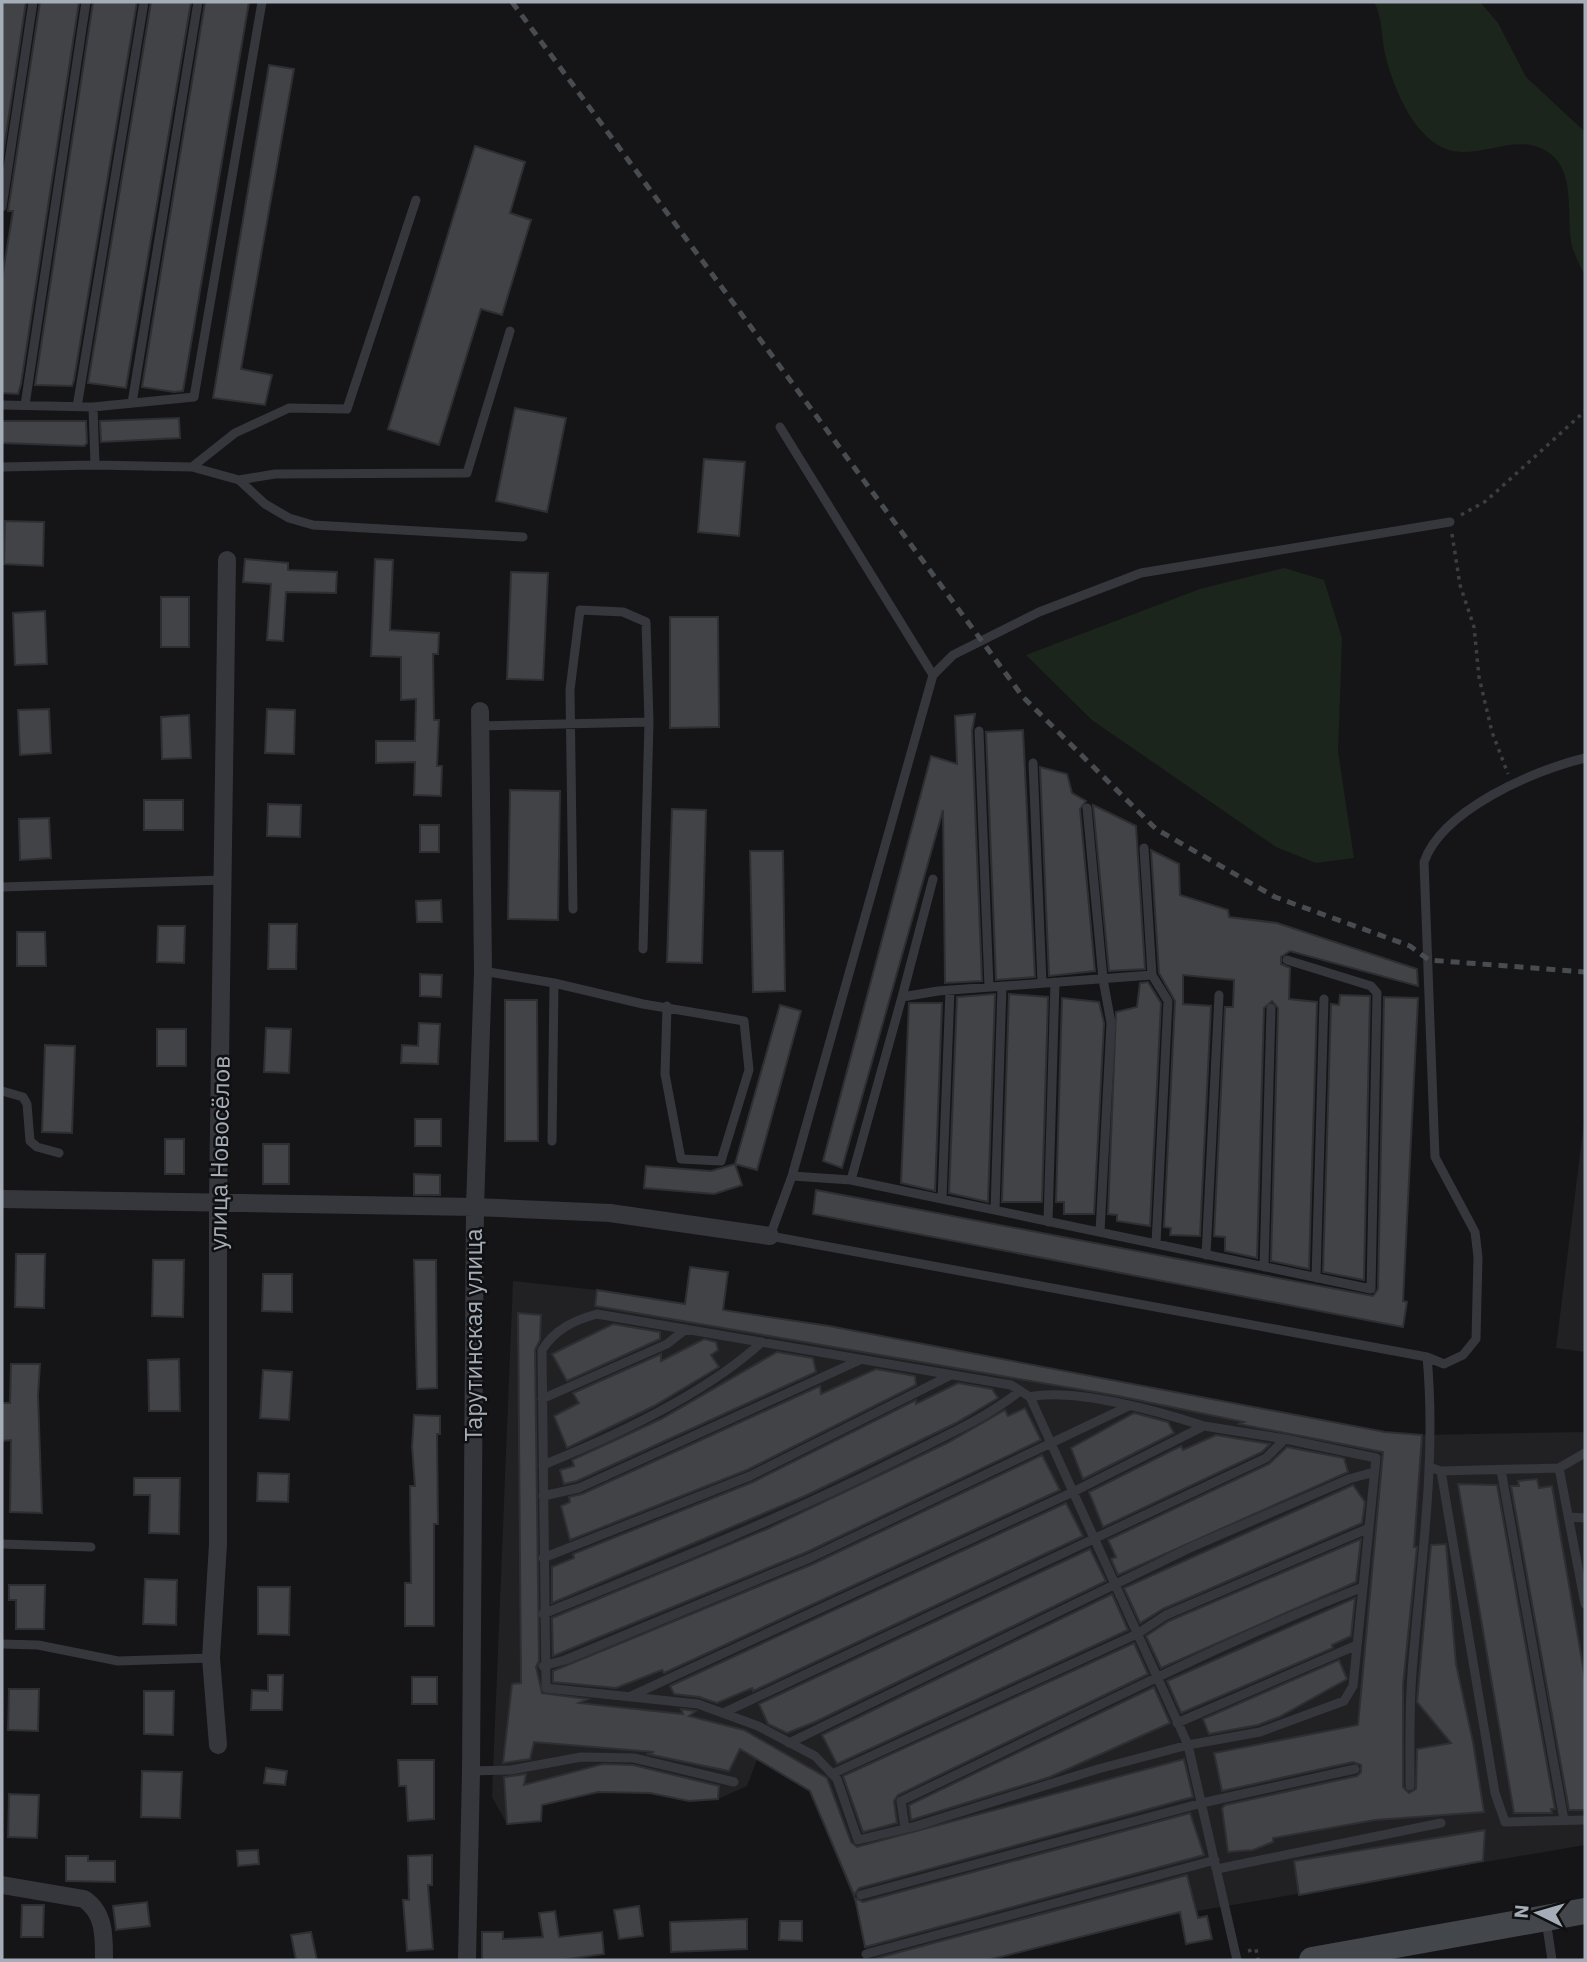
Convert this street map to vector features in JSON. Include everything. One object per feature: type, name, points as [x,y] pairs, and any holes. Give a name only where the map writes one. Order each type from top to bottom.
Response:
[{"type":"main road","points":[[1312,1960],[1585,1911]]},
{"type":"street","name":"улица Новосёлов","points":[[218,1745],[211,1658],[218,1544],[218,1201],[225,880],[227,560]]},
{"type":"street","name":"Тарутинская улица","points":[[467,1960],[471,1771],[474,1207],[483,971],[480,718]]},
{"type":"street","points":[[2,1199],[218,1201],[610,1213],[770,1236]]},
{"type":"street","points":[[2,1885],[71,1897],[94,1906],[104,1934],[104,1960]]},
{"type":"lane","points":[[2,207],[33,2]]},
{"type":"lane","points":[[25,405],[86,2]]},
{"type":"lane","points":[[77,407],[144,2]]},
{"type":"lane","points":[[132,403],[198,2]]},
{"type":"lane","points":[[2,405],[93,407],[194,397],[262,2]]},
{"type":"lane","points":[[192,467],[235,433],[289,408],[347,409],[416,200]]},
{"type":"lane","points":[[2,467],[192,467],[239,480],[275,474],[467,473],[510,331]]},
{"type":"lane","points":[[93,407],[95,465]]},
{"type":"lane","points":[[780,427],[933,675]]},
{"type":"lane","points":[[239,480],[265,504],[289,518],[313,525],[523,537]]},
{"type":"lane","points":[[1450,522],[1141,573],[1039,611],[953,655],[933,675],[792,1176],[770,1236],[1427,1357],[1444,1364],[1464,1355],[1476,1339],[1478,1257],[1475,1232],[1435,1157],[1424,862],[1429,847],[1439,834],[1512,783],[1553,766],[1585,758]]},
{"type":"lane","points":[[573,909],[570,690],[580,610],[623,612],[646,622],[649,722],[643,949]]},
{"type":"lane","points":[[480,718],[572,724],[649,722]]},
{"type":"lane","points":[[979,732],[989,987]]},
{"type":"lane","points":[[1033,763],[1042,983]]},
{"type":"lane","points":[[1087,808],[1102,979],[1111,1023],[1100,1233]]},
{"type":"lane","points":[[1144,848],[1152,975],[1168,1001],[1156,1244]]},
{"type":"lane","points":[[851,1180],[933,879]]},
{"type":"lane","points":[[2,887],[225,880]]},
{"type":"lane","points":[[792,1176],[851,1180],[1371,1289],[1377,993],[1371,986],[1287,960]]},
{"type":"lane","points":[[483,971],[554,982],[643,1004],[667,1006],[744,1021],[749,1070],[721,1161],[681,1159],[665,1074],[667,1006]]},
{"type":"lane","points":[[902,997],[950,990],[1152,975]]},
{"type":"lane","points":[[552,1141],[554,982]]},
{"type":"lane","points":[[1048,1222],[1055,982]]},
{"type":"lane","points":[[995,1210],[1002,986]]},
{"type":"lane","points":[[942,1199],[950,990]]},
{"type":"lane","points":[[1206,1255],[1219,995]]},
{"type":"lane","points":[[1316,1278],[1324,999]]},
{"type":"lane","points":[[1264,1267],[1271,1008]]},
{"type":"lane","points":[[2,1091],[23,1097],[27,1104],[30,1142],[37,1147],[59,1153]]},
{"type":"lane","points":[[1030,1397],[1047,1393],[1129,1406],[1204,1426],[1376,1458],[1353,1686],[1344,1701],[1260,1732],[1188,1745],[1098,1769],[858,1840],[837,1779],[815,1756],[789,1743],[698,1704],[548,1689],[544,1686],[542,1350],[548,1341],[573,1321],[597,1314],[1011,1385],[1030,1397],[1188,1745],[1237,1960]]},
{"type":"lane","points":[[542,1399],[667,1344],[686,1329]]},
{"type":"lane","points":[[542,1465],[593,1445],[685,1395],[746,1356],[762,1342]]},
{"type":"lane","points":[[1409,1786],[1412,1675],[1427,1524],[1431,1397],[1427,1357]]},
{"type":"lane","points":[[542,1496],[579,1488],[862,1360]]},
{"type":"lane","points":[[543,1558],[750,1476],[951,1375]]},
{"type":"lane","points":[[543,1614],[712,1546],[840,1489],[993,1413],[1020,1391]]},
{"type":"lane","points":[[543,1666],[565,1660],[810,1558],[1129,1406]]},
{"type":"lane","points":[[630,1697],[1073,1492],[1204,1426]]},
{"type":"lane","points":[[723,1713],[1266,1458],[1285,1439]]},
{"type":"lane","points":[[1429,1467],[1441,1471],[1559,1468],[1585,1453]]},
{"type":"lane","points":[[1559,1468],[1585,1604]]},
{"type":"lane","points":[[1501,1470],[1564,1820]]},
{"type":"lane","points":[[1441,1471],[1498,1803],[1505,1822],[1585,1820]]},
{"type":"lane","points":[[789,1743],[1116,1587],[1192,1547],[1349,1479],[1374,1472]]},
{"type":"lane","points":[[1569,1517],[1585,1518]]},
{"type":"lane","points":[[832,1774],[1137,1634],[1166,1615],[1369,1528]]},
{"type":"lane","points":[[2,1544],[91,1547]]},
{"type":"lane","points":[[905,1828],[901,1801],[1158,1680],[1201,1656],[1363,1587]]},
{"type":"lane","points":[[2,1644],[38,1645],[118,1661],[211,1658]]},
{"type":"lane","points":[[1177,1723],[1357,1645]]},
{"type":"lane","points":[[471,1771],[511,1770],[581,1757],[634,1758],[734,1782]]},
{"type":"lane","points":[[861,1895],[1202,1803],[1355,1769]]},
{"type":"lane","points":[[866,1954],[1216,1864],[1441,1824]]},
{"type":"lane","points":[[1546,1918],[1552,1960]]},
{"type":"path","points":[[1512,783],[1489,721],[1479,677],[1474,627],[1460,585],[1450,522],[1486,501],[1585,411]]},
{"type":"shaded area","points":[[1374,2],[1480,2],[1498,23],[1526,77],[1585,132],[1585,275],[1572,246],[1568,188],[1555,158],[1545,150],[1522,144],[1463,152],[1447,149],[1433,142],[1411,116],[1395,85]]},
{"type":"shaded area","points":[[1284,568],[1324,580],[1342,638],[1338,752],[1354,858],[1316,863],[1276,847],[1092,720],[1026,655],[1200,589]]},
{"type":"shaded area","points":[[1585,1114],[1585,1352],[1556,1348]]},
{"type":"shaded area","points":[[513,1281],[597,1290],[829,1326],[1385,1432],[1422,1435],[1585,1432],[1585,1845],[1156,1918],[988,1960],[868,1960],[856,1905],[810,1791],[758,1757],[747,1786],[718,1799],[689,1801],[650,1793],[598,1792],[542,1805],[541,1821],[507,1824],[492,1797]]},
{"type":"building","points":[[2,2],[26,2],[2,162]]},
{"type":"building","points":[[40,2],[79,2],[21,384],[18,394],[2,393],[2,278],[13,211],[8,211]]},
{"type":"building","points":[[93,2],[137,2],[74,380],[72,386],[35,385]]},
{"type":"building","points":[[151,2],[191,2],[126,388],[88,383]]},
{"type":"building","points":[[205,2],[249,2],[183,391],[174,392],[142,387]]},
{"type":"building","points":[[269,65],[294,69],[241,369],[272,375],[265,405],[213,398]]},
{"type":"building","points":[[475,146],[525,162],[510,213],[531,220],[502,315],[481,309],[439,445],[388,429]]},
{"type":"building","points":[[515,408],[566,418],[547,512],[496,501]]},
{"type":"building","points":[[179,418],[180,438],[101,442],[100,421]]},
{"type":"building","points":[[2,421],[86,421],[87,443],[84,446],[2,443]]},
{"type":"building","points":[[704,459],[745,462],[739,536],[698,532]]},
{"type":"building","points":[[5,521],[44,522],[43,566],[4,564]]},
{"type":"building","points":[[245,559],[288,563],[288,570],[337,572],[336,593],[286,592],[283,641],[267,640],[271,584],[243,582]]},
{"type":"building","points":[[375,559],[393,560],[390,630],[439,633],[438,654],[433,654],[434,720],[439,720],[437,766],[442,766],[441,796],[414,795],[415,762],[376,763],[376,741],[415,741],[416,699],[401,700],[401,657],[371,656]]},
{"type":"building","points":[[511,572],[548,573],[543,680],[507,679]]},
{"type":"building","points":[[161,597],[189,597],[189,647],[161,647]]},
{"type":"building","points":[[45,611],[47,664],[15,665],[13,613]]},
{"type":"building","points":[[670,617],[718,617],[719,727],[670,728]]},
{"type":"building","points":[[49,709],[51,753],[20,755],[18,710]]},
{"type":"building","points":[[267,709],[295,710],[294,754],[265,753]]},
{"type":"building","points":[[975,714],[972,731],[982,981],[945,983],[943,810],[842,1168],[823,1161],[931,756],[957,764],[955,716]]},
{"type":"building","points":[[189,715],[191,758],[162,759],[161,717]]},
{"type":"building","points":[[1023,730],[1035,977],[996,980],[986,732]]},
{"type":"building","points":[[1040,767],[1067,774],[1072,793],[1086,801],[1080,809],[1095,971],[1049,976]]},
{"type":"building","points":[[510,790],[560,791],[558,920],[508,919]]},
{"type":"building","points":[[144,800],[183,800],[183,830],[144,830]]},
{"type":"building","points":[[268,804],[301,805],[300,837],[267,836]]},
{"type":"building","points":[[1093,805],[1136,826],[1145,969],[1109,971]]},
{"type":"building","points":[[672,809],[706,810],[702,963],[667,962]]},
{"type":"building","points":[[49,818],[51,858],[20,860],[19,819]]},
{"type":"building","points":[[420,825],[439,825],[439,852],[420,852]]},
{"type":"building","points":[[1151,850],[1179,864],[1180,895],[1228,910],[1229,917],[1277,923],[1417,969],[1418,986],[1290,951],[1281,957],[1281,964],[1290,968],[1289,999],[1317,1002],[1309,1269],[1271,1261],[1278,1008],[1272,1001],[1264,1008],[1257,1258],[1225,1251],[1225,1237],[1214,1236],[1225,1007],[1233,1007],[1234,980],[1183,975],[1183,1004],[1211,1006],[1200,1236],[1170,1235],[1171,1228],[1164,1227],[1175,1001],[1159,973]]},
{"type":"building","points":[[750,851],[783,851],[785,991],[753,992]]},
{"type":"building","points":[[441,900],[442,922],[417,922],[416,901]]},
{"type":"building","points":[[269,924],[297,924],[296,969],[268,969]]},
{"type":"building","points":[[158,926],[185,926],[184,963],[157,962]]},
{"type":"building","points":[[17,932],[45,932],[46,966],[17,966]]},
{"type":"building","points":[[420,974],[442,975],[441,997],[420,996]]},
{"type":"building","points":[[1148,982],[1161,1003],[1150,1226],[1117,1221],[1117,1215],[1108,1214],[1116,1012],[1137,1007],[1140,983]]},
{"type":"building","points":[[995,994],[988,1202],[949,1193],[957,997]]},
{"type":"building","points":[[1009,994],[1048,997],[1042,1202],[1002,1202]]},
{"type":"building","points":[[1340,995],[1370,996],[1364,1280],[1323,1272],[1331,1004],[1339,1005]]},
{"type":"building","points":[[1384,997],[1418,998],[1403,1301],[1407,1302],[1403,1327],[813,1214],[816,1190],[1373,1296],[1378,1289]]},
{"type":"building","points":[[1062,998],[1099,1002],[1104,1023],[1094,1214],[1064,1214],[1064,1202],[1056,1202]]},
{"type":"building","points":[[505,1000],[537,1000],[538,1141],[505,1141]]},
{"type":"building","points":[[909,1003],[942,1003],[935,1191],[901,1183]]},
{"type":"building","points":[[780,1005],[801,1011],[757,1170],[735,1164]]},
{"type":"building","points":[[419,1023],[440,1024],[438,1064],[401,1063],[402,1045],[418,1046]]},
{"type":"building","points":[[266,1028],[291,1029],[289,1073],[264,1072]]},
{"type":"building","points":[[157,1029],[186,1029],[186,1066],[157,1066]]},
{"type":"building","points":[[45,1045],[75,1046],[72,1133],[42,1132]]},
{"type":"building","points":[[415,1119],[441,1119],[441,1146],[415,1146]]},
{"type":"building","points":[[165,1139],[184,1139],[184,1174],[165,1174]]},
{"type":"building","points":[[263,1144],[289,1144],[289,1184],[263,1184]]},
{"type":"building","points":[[735,1164],[742,1185],[714,1194],[644,1188],[646,1166],[711,1171]]},
{"type":"building","points":[[414,1174],[440,1175],[440,1195],[414,1195]]},
{"type":"building","points":[[16,1254],[45,1254],[44,1308],[15,1307]]},
{"type":"building","points":[[153,1260],[184,1260],[183,1317],[152,1316]]},
{"type":"building","points":[[414,1260],[436,1260],[437,1388],[417,1389]]},
{"type":"building","points":[[690,1267],[728,1272],[723,1310],[829,1326],[1385,1432],[1422,1435],[1414,1547],[1417,1547],[1403,1685],[1403,1787],[1409,1793],[1416,1789],[1417,1749],[1451,1743],[1417,1702],[1431,1545],[1446,1544],[1456,1664],[1473,1742],[1484,1812],[1375,1820],[1273,1838],[1273,1842],[1253,1850],[1228,1852],[1222,1808],[1225,1805],[1357,1776],[1361,1772],[1361,1765],[1353,1762],[1222,1791],[1214,1753],[1358,1725],[1383,1452],[1239,1424],[1244,1422],[1118,1396],[595,1306],[597,1290],[685,1304]]},
{"type":"building","points":[[263,1274],[292,1274],[292,1312],[262,1311]]},
{"type":"building","points":[[518,1313],[541,1315],[540,1340],[535,1350],[539,1661],[536,1667],[542,1693],[588,1699],[579,1703],[683,1714],[681,1709],[696,1711],[689,1716],[744,1730],[827,1778],[851,1842],[857,1847],[1184,1759],[1193,1797],[859,1888],[854,1895],[810,1791],[740,1749],[729,1771],[647,1754],[654,1752],[534,1742],[530,1759],[503,1763],[512,1684],[521,1683]]},
{"type":"building","points":[[613,1324],[660,1332],[660,1339],[567,1381],[552,1354]]},
{"type":"building","points":[[704,1339],[716,1342],[718,1350],[711,1355],[719,1367],[654,1406],[567,1448],[554,1416],[579,1403],[573,1393],[661,1354],[661,1361]]},
{"type":"building","points":[[777,1352],[813,1358],[816,1372],[577,1481],[564,1484],[560,1470],[574,1466],[572,1460],[661,1419]]},
{"type":"building","points":[[179,1359],[180,1411],[149,1411],[148,1360]]},
{"type":"building","points":[[11,1364],[40,1364],[38,1395],[42,1513],[10,1512],[11,1440],[2,1441],[2,1403],[10,1403]]},
{"type":"building","points":[[876,1369],[915,1376],[916,1385],[747,1470],[570,1540],[561,1506],[570,1502],[569,1497],[582,1494],[820,1386],[821,1394]]},
{"type":"building","points":[[263,1370],[292,1372],[289,1420],[260,1418]]},
{"type":"building","points":[[958,1383],[992,1389],[998,1398],[956,1423],[805,1496],[552,1603],[552,1567],[574,1558],[573,1554],[753,1482],[916,1400],[916,1404]]},
{"type":"building","points":[[1025,1408],[1041,1440],[807,1552],[553,1656],[552,1618],[767,1529],[947,1443],[1005,1410],[1008,1416]]},
{"type":"building","points":[[1134,1413],[1168,1422],[1174,1433],[1083,1479],[1071,1448]]},
{"type":"building","points":[[414,1415],[440,1416],[440,1434],[437,1434],[438,1524],[434,1524],[434,1626],[405,1626],[405,1583],[411,1583],[410,1486],[415,1486],[412,1447]]},
{"type":"building","points":[[1216,1435],[1270,1444],[1262,1452],[1103,1527],[1089,1492],[1181,1446],[1183,1450]]},
{"type":"building","points":[[1287,1447],[1344,1458],[1348,1472],[1118,1575],[1111,1559],[1116,1557],[1108,1540],[1269,1464]]},
{"type":"building","points":[[1042,1455],[1060,1490],[664,1673],[662,1670],[616,1688],[553,1682],[553,1671],[813,1564]]},
{"type":"building","points":[[258,1473],[289,1474],[288,1502],[257,1501]]},
{"type":"building","points":[[134,1478],[180,1478],[179,1534],[149,1533],[150,1495],[134,1495]]},
{"type":"building","points":[[1537,1479],[1539,1488],[1552,1486],[1585,1678],[1585,1810],[1569,1810],[1511,1486],[1519,1486],[1518,1481]]},
{"type":"building","points":[[1458,1484],[1497,1485],[1555,1809],[1551,1809],[1552,1813],[1514,1813]]},
{"type":"building","points":[[1353,1485],[1365,1502],[1362,1523],[1163,1609],[1140,1623],[1124,1588]]},
{"type":"building","points":[[1066,1503],[1083,1536],[753,1691],[752,1688],[717,1703],[699,1697],[674,1694],[670,1686]]},
{"type":"building","points":[[1361,1539],[1356,1582],[1161,1668],[1146,1636],[1169,1621]]},
{"type":"building","points":[[1090,1549],[1106,1581],[815,1722],[787,1733],[768,1724],[759,1704]]},
{"type":"building","points":[[145,1579],[177,1580],[176,1625],[143,1624]]},
{"type":"building","points":[[9,1585],[45,1585],[44,1629],[16,1629],[16,1600],[9,1600]]},
{"type":"building","points":[[258,1587],[290,1587],[289,1635],[258,1634]]},
{"type":"building","points":[[1112,1594],[1128,1630],[837,1764],[822,1735]]},
{"type":"building","points":[[1355,1598],[1351,1636],[1332,1645],[1333,1648],[1181,1713],[1167,1681]]},
{"type":"building","points":[[1134,1643],[1148,1674],[898,1795],[894,1801],[897,1823],[863,1832],[843,1776]]},
{"type":"building","points":[[1339,1660],[1347,1679],[1279,1717],[1258,1725],[1209,1734],[1203,1719]]},
{"type":"building","points":[[268,1675],[283,1675],[282,1710],[251,1710],[252,1690],[268,1691]]},
{"type":"building","points":[[412,1677],[437,1677],[437,1704],[412,1704]]},
{"type":"building","points":[[1154,1687],[1170,1723],[1050,1777],[911,1820],[909,1805]]},
{"type":"building","points":[[9,1689],[39,1689],[38,1731],[8,1730]]},
{"type":"building","points":[[144,1691],[174,1691],[173,1735],[144,1734]]},
{"type":"building","points":[[398,1760],[434,1760],[434,1819],[408,1821],[406,1786],[399,1786]]},
{"type":"building","points":[[603,1764],[633,1765],[719,1786],[718,1799],[689,1801],[650,1793],[598,1792],[542,1805],[541,1821],[507,1824],[504,1777],[526,1774],[524,1785]]},
{"type":"building","points":[[266,1768],[287,1771],[285,1785],[264,1783]]},
{"type":"building","points":[[142,1771],[182,1772],[180,1818],[141,1817]]},
{"type":"building","points":[[9,1794],[39,1795],[37,1838],[8,1837]]},
{"type":"building","points":[[1190,1813],[1204,1855],[865,1947],[855,1898],[863,1902]]},
{"type":"building","points":[[1485,1830],[1483,1861],[1299,1895],[1294,1861]]},
{"type":"building","points":[[258,1850],[259,1864],[238,1866],[237,1851]]},
{"type":"building","points":[[432,1855],[432,1885],[428,1885],[433,1949],[407,1951],[403,1900],[409,1900],[408,1856]]},
{"type":"building","points":[[66,1856],[88,1856],[88,1861],[115,1861],[115,1882],[66,1881]]},
{"type":"building","points":[[1187,1875],[1198,1918],[1207,1916],[1212,1939],[1186,1944],[1180,1912],[988,1960],[870,1960]]},
{"type":"building","points":[[147,1902],[150,1926],[116,1930],[113,1906]]},
{"type":"building","points":[[22,1905],[44,1905],[43,1937],[21,1937]]},
{"type":"building","points":[[639,1906],[643,1936],[619,1939],[614,1910]]},
{"type":"building","points":[[555,1911],[559,1937],[602,1932],[604,1954],[562,1960],[482,1960],[482,1932],[503,1932],[503,1939],[543,1937],[539,1913]]},
{"type":"building","points":[[747,1919],[747,1949],[671,1952],[670,1922]]},
{"type":"building","points":[[780,1921],[802,1921],[802,1941],[779,1940]]},
{"type":"building","points":[[311,1932],[317,1960],[296,1960],[291,1935]]},
{"type":"railway","points":[[512,2],[1023,697],[1156,829],[1275,897],[1410,946],[1429,960],[1585,972]]}]
